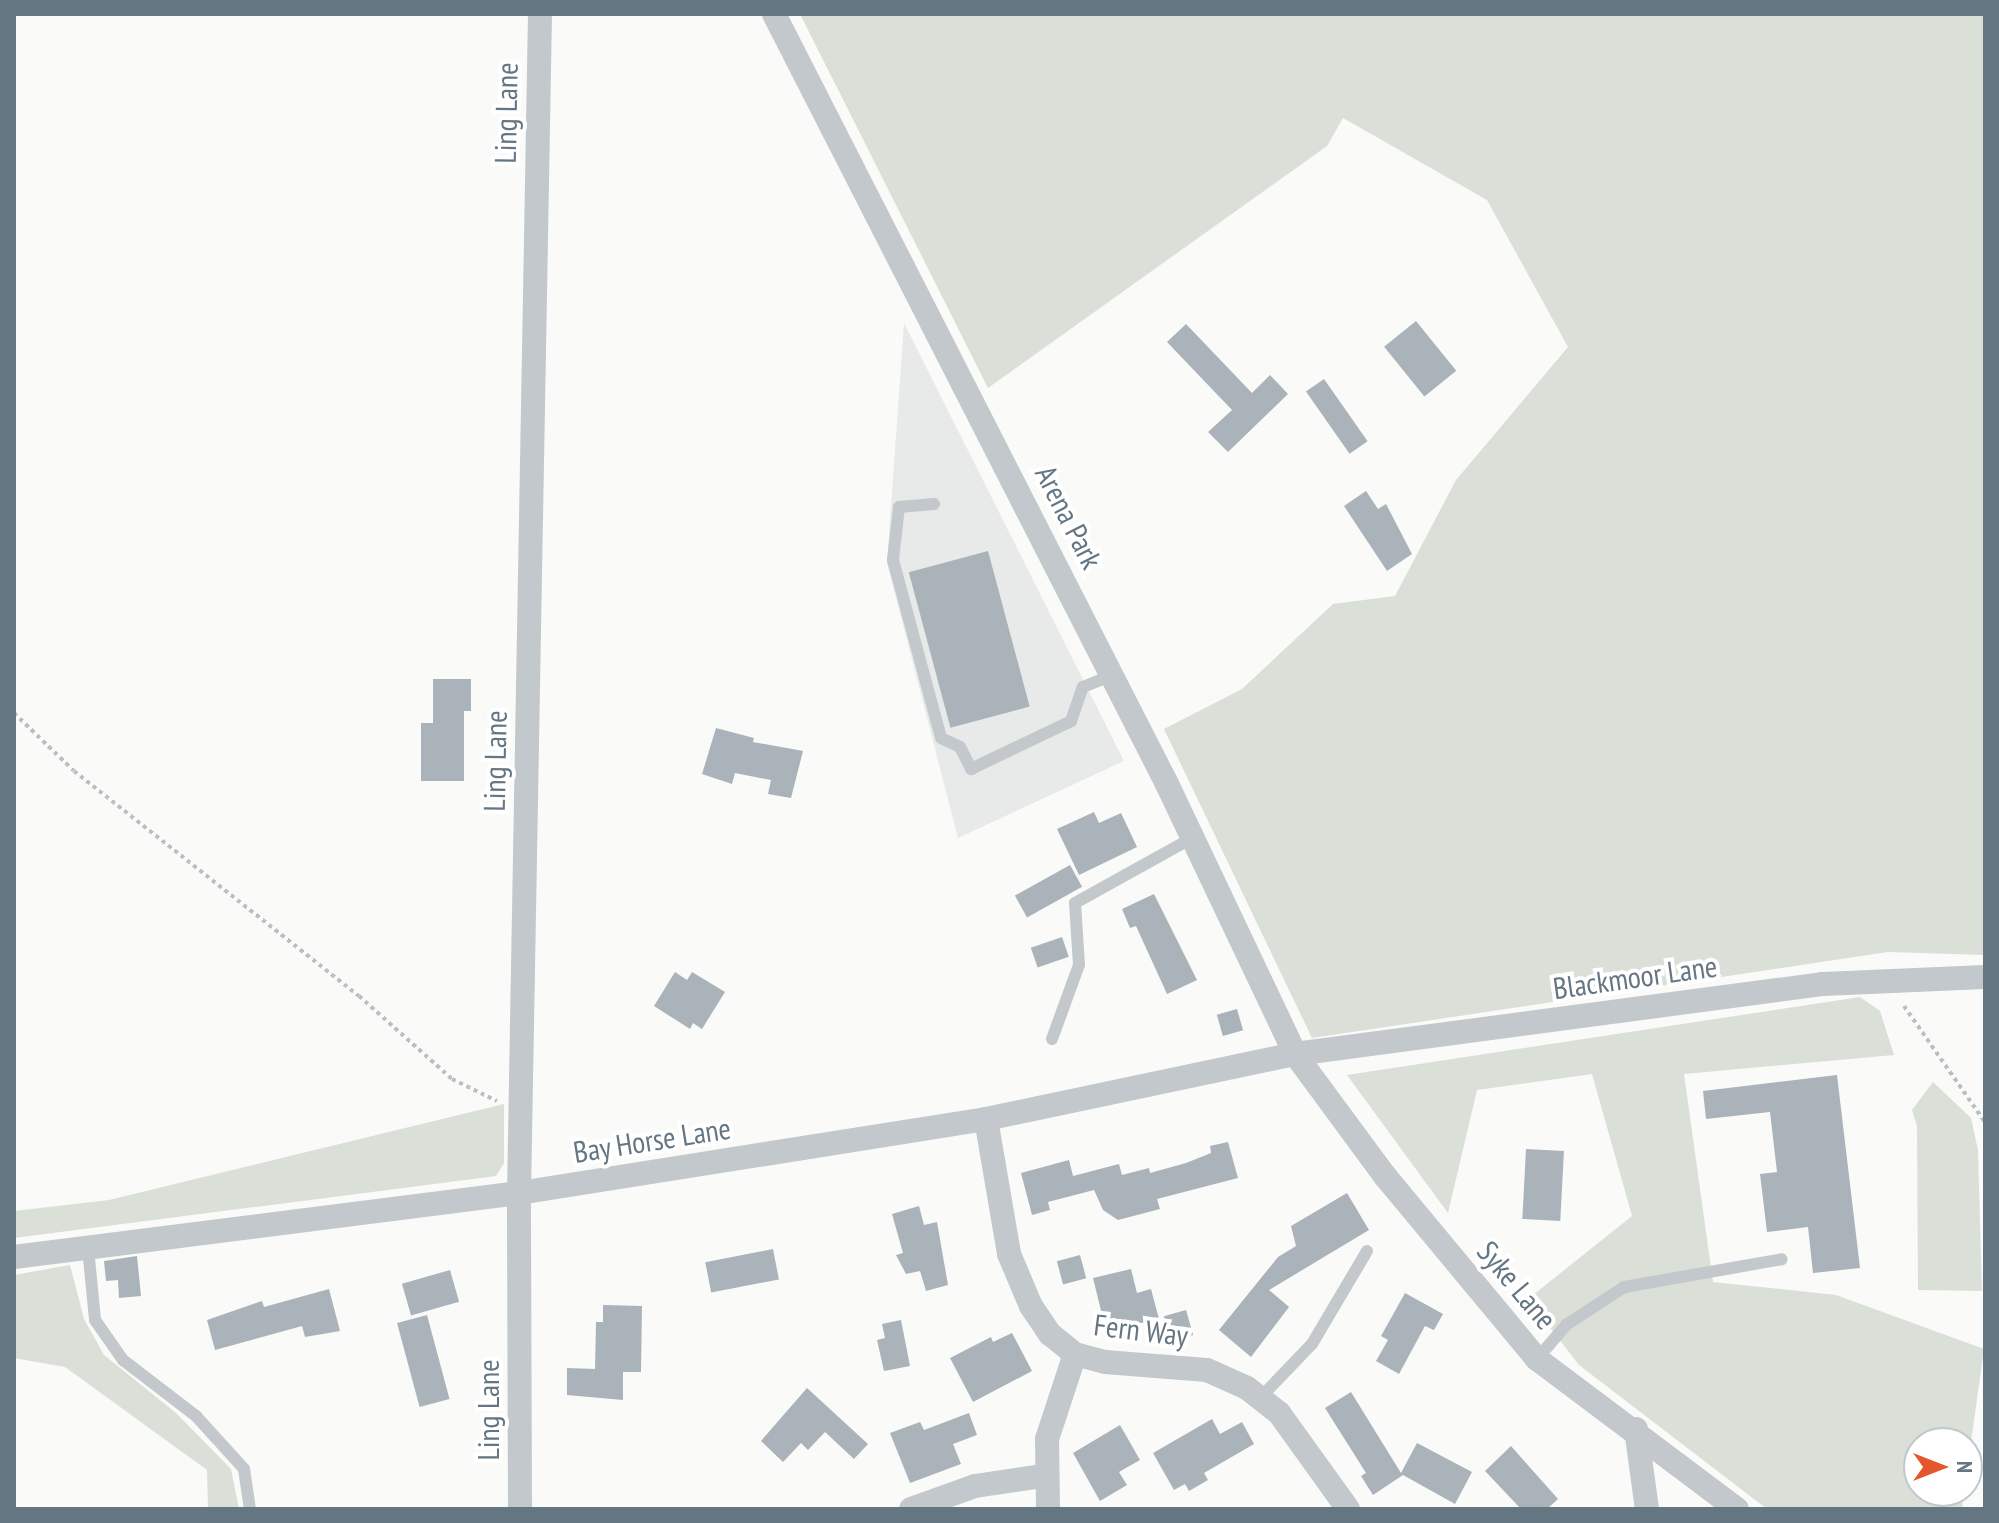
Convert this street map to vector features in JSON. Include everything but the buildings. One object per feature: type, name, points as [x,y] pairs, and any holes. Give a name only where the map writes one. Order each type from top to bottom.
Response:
[{"type":"street","name":"Ling Lane","points":[[520,1509],[520,1113],[540,14]]},
{"type":"street","name":"Arena Park","points":[[774,14],[1194,837],[1295,1054]]},
{"type":"street","name":"Blackmoor Lane","points":[[1295,1054],[1884,978],[1985,977]]},
{"type":"street","name":"Bay Horse Lane","points":[[14,1257],[519,1193],[986,1119],[1295,1054]]},
{"type":"street","name":"Syke Lane","points":[[1295,1054],[1385,1176],[1537,1359],[1636,1429],[1737,1509]]},
{"type":"street","name":"Fern Way","points":[[986,1119],[1009,1254],[1031,1306],[1050,1334],[1075,1354],[1105,1362],[1207,1370],[1260,1398],[1307,1448],[1348,1509]]},
{"type":"street","points":[[1048,1509],[1043,1476],[1057,1400],[1075,1354]]},
{"type":"street","points":[[1636,1429],[1647,1509]]},
{"type":"street","points":[[911,1509],[990,1482],[1043,1476]]},
{"type":"lane","points":[[934,504],[899,507],[893,560],[941,738],[960,747],[971,769],[1071,721],[1083,687],[1112,675]]},
{"type":"lane","points":[[1052,1039],[1079,965],[1075,903],[1194,837]]},
{"type":"lane","points":[[88,1248],[95,1320],[123,1360],[196,1416],[244,1469],[250,1509]]},
{"type":"lane","points":[[1260,1398],[1312,1344],[1367,1251]]},
{"type":"lane","points":[[1537,1359],[1566,1325],[1624,1287],[1782,1259]]},
{"type":"path","points":[[14,713],[74,771],[359,996],[452,1079],[520,1113]]},
{"type":"path","points":[[1884,978],[1985,1122]]},
{"type":"shaded area","points":[[800,14],[1985,14],[1985,955],[1888,952],[1312,1038],[1164,729],[1242,689],[1333,604],[1395,596],[1456,480],[1568,347],[1487,200],[1343,118],[1327,146],[988,388]]},
{"type":"shaded area","points":[[904,323],[1124,761],[958,838],[887,563]]},
{"type":"shaded area","points":[[1860,997],[1880,1011],[1894,1055],[1684,1074],[1713,1282],[1836,1295],[1984,1349],[1973,1427],[1903,1427],[1903,1507],[1962,1509],[1767,1509],[1579,1365],[1528,1299],[1632,1216],[1592,1074],[1477,1090],[1448,1213],[1347,1075]]},
{"type":"shaded area","points":[[1933,1082],[1971,1118],[1978,1150],[1982,1291],[1918,1290],[1917,1126],[1912,1110]]},
{"type":"shaded area","points":[[504,1104],[504,1163],[496,1176],[14,1238],[14,1211],[109,1200]]},
{"type":"shaded area","points":[[70,1265],[84,1319],[104,1355],[176,1413],[231,1469],[239,1509],[208,1509],[207,1470],[65,1367],[14,1358],[14,1275]]}]
